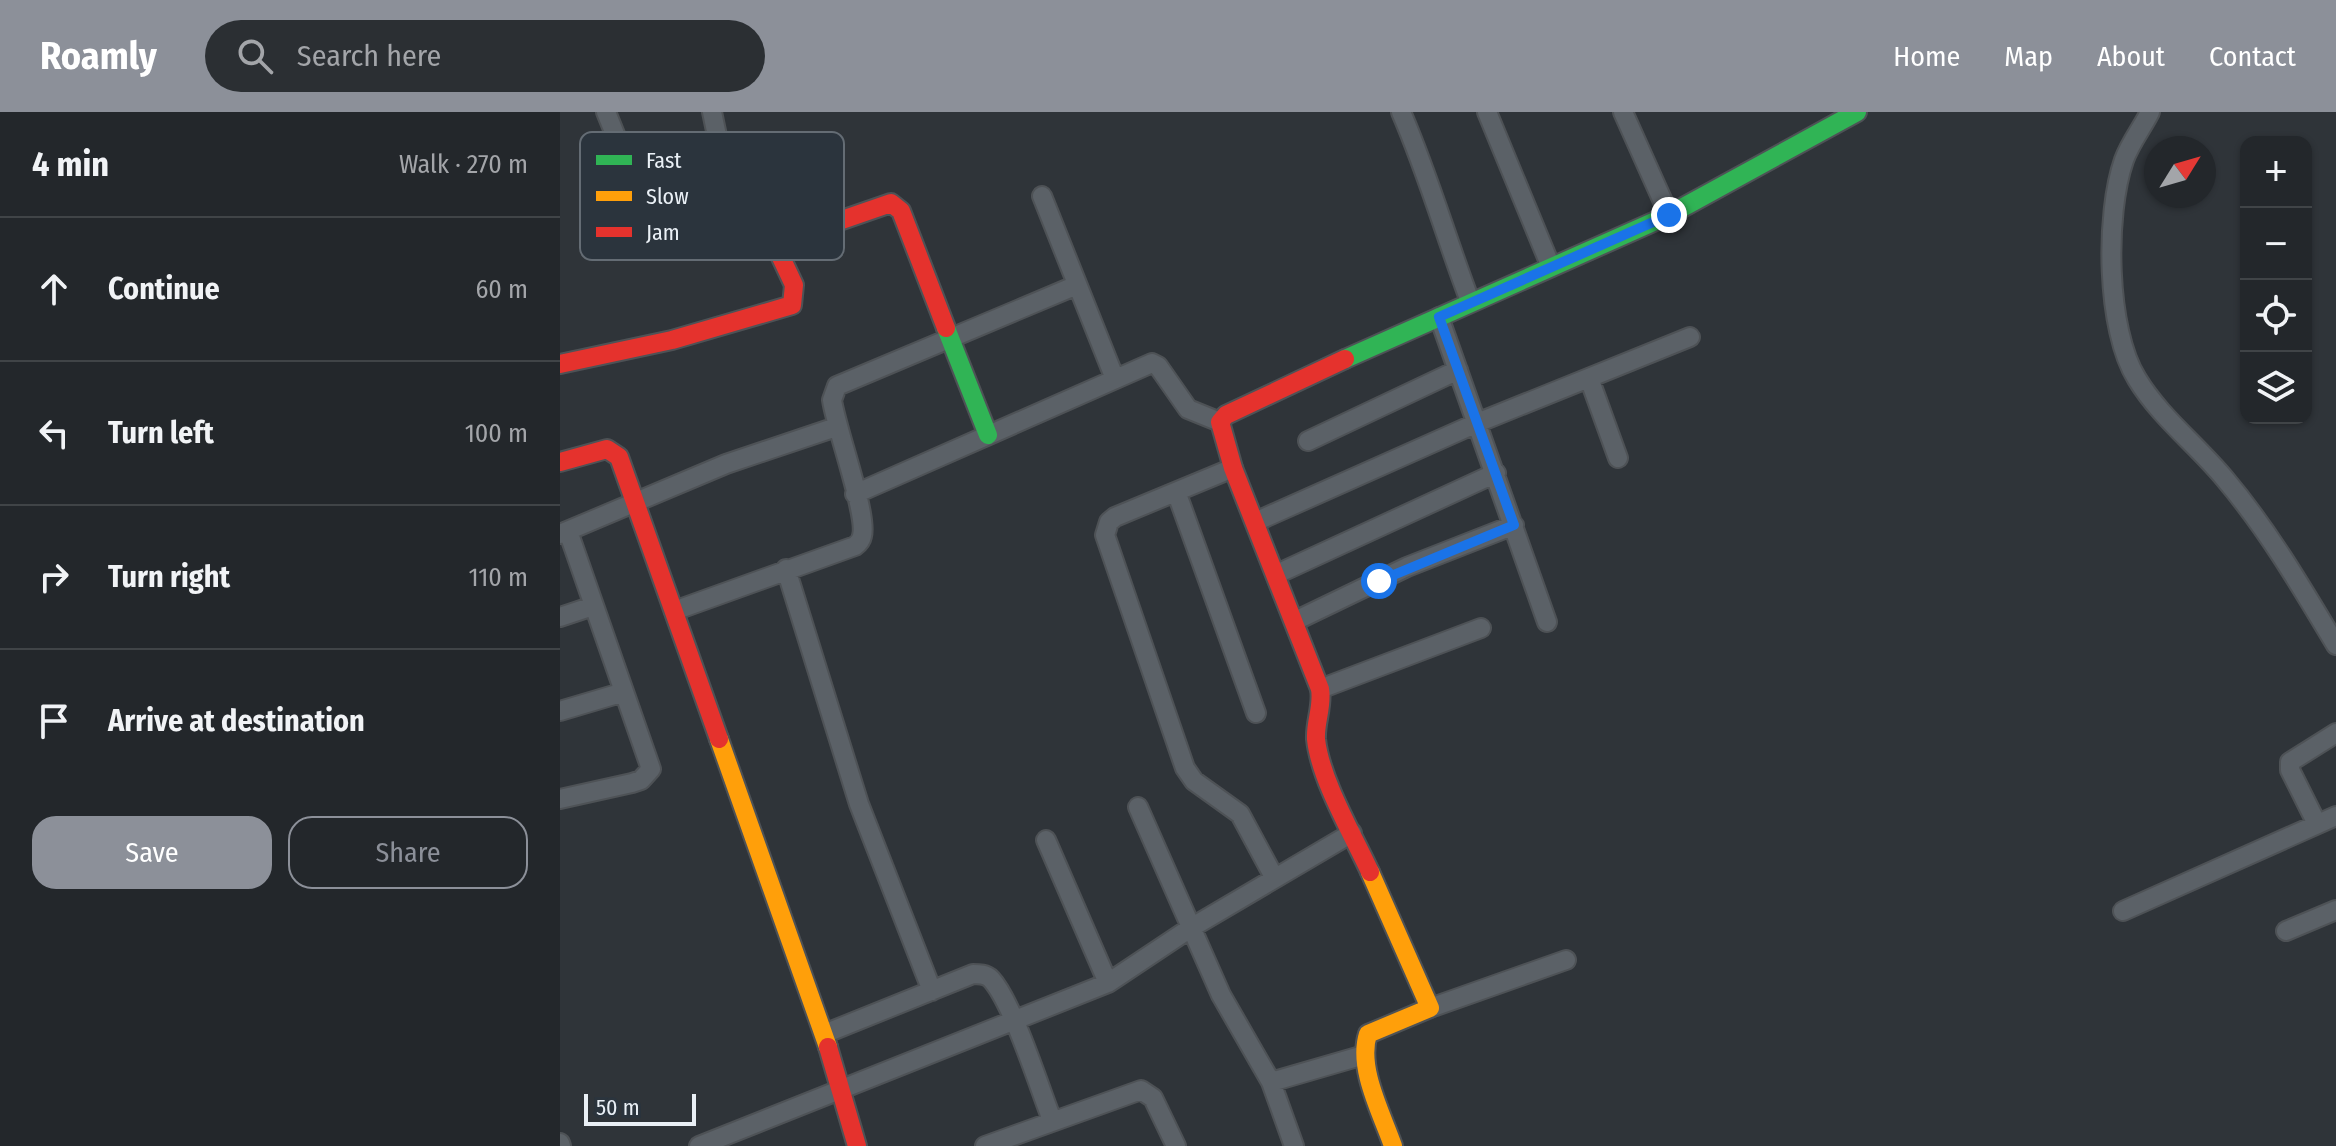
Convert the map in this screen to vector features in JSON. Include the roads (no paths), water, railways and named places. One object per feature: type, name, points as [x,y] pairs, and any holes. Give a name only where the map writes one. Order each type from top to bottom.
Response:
[{"type":"street","points":[[606,112],[614,132]]},
{"type":"street","points":[[712,112],[716,132]]},
{"type":"street","points":[[1401,112],[1426,168],[1439,221],[1470,301]]},
{"type":"street","points":[[1487,112],[1551,267]]},
{"type":"street","points":[[1623,112],[1669,215]]},
{"type":"street","points":[[1220,422],[1226,415],[1470,301],[1669,215],[1857,112]]},
{"type":"street","points":[[2150,112],[2124,158],[2113,210],[2112,282],[2135,377],[2152,400],[2226,480],[2273,542],[2336,645]]},
{"type":"street","points":[[1042,196],[1115,379]]},
{"type":"street","points":[[844,219],[891,203],[901,211],[988,435]]},
{"type":"street","points":[[560,364],[672,340],[792,305],[796,296],[782,260]]},
{"type":"street","points":[[674,611],[855,546],[860,541],[863,532],[855,494],[836,427],[832,400],[837,386],[1077,285]]},
{"type":"street","points":[[1439,317],[1547,622]]},
{"type":"street","points":[[1255,522],[1477,423],[1690,337]]},
{"type":"street","points":[[855,494],[1155,364],[1188,409],[1220,422]]},
{"type":"street","points":[[1308,441],[1458,370]]},
{"type":"street","points":[[1589,378],[1618,458]]},
{"type":"street","points":[[1220,422],[1233,468],[1320,689],[1322,699],[1316,738],[1320,755],[1430,1008]]},
{"type":"street","points":[[560,799],[632,783],[648,773],[650,762],[564,532],[637,504],[726,464],[836,427]]},
{"type":"street","points":[[560,462],[613,450],[637,504],[824,1034],[857,1146]]},
{"type":"street","points":[[1233,468],[1177,494],[1115,517],[1109,522],[1105,535],[1185,768],[1194,781],[1240,814],[1274,877]]},
{"type":"street","points":[[1277,574],[1496,473]]},
{"type":"street","points":[[1177,494],[1256,713]]},
{"type":"street","points":[[1295,621],[1407,567],[1514,525]]},
{"type":"street","points":[[786,569],[859,804],[932,991]]},
{"type":"street","points":[[560,617],[593,606]]},
{"type":"street","points":[[1320,689],[1481,628]]},
{"type":"street","points":[[560,711],[624,692]]},
{"type":"street","points":[[2317,824],[2290,770],[2290,762],[2336,733]]},
{"type":"street","points":[[1138,807],[1189,929],[1237,1026],[1271,1082],[1294,1146]]},
{"type":"street","points":[[2123,911],[2336,816]]},
{"type":"street","points":[[699,1146],[1108,983],[1189,929],[1352,833]]},
{"type":"street","points":[[1046,840],[1108,983]]},
{"type":"street","points":[[2286,931],[2336,910]]},
{"type":"street","points":[[1393,1146],[1362,1047],[1368,1034],[1430,1008],[1566,960]]},
{"type":"street","points":[[824,1034],[982,974],[991,979],[1014,1023],[1052,1120]]},
{"type":"street","points":[[1271,1082],[1364,1055]]},
{"type":"street","points":[[985,1146],[1141,1090],[1153,1098],[1176,1146]]}]
